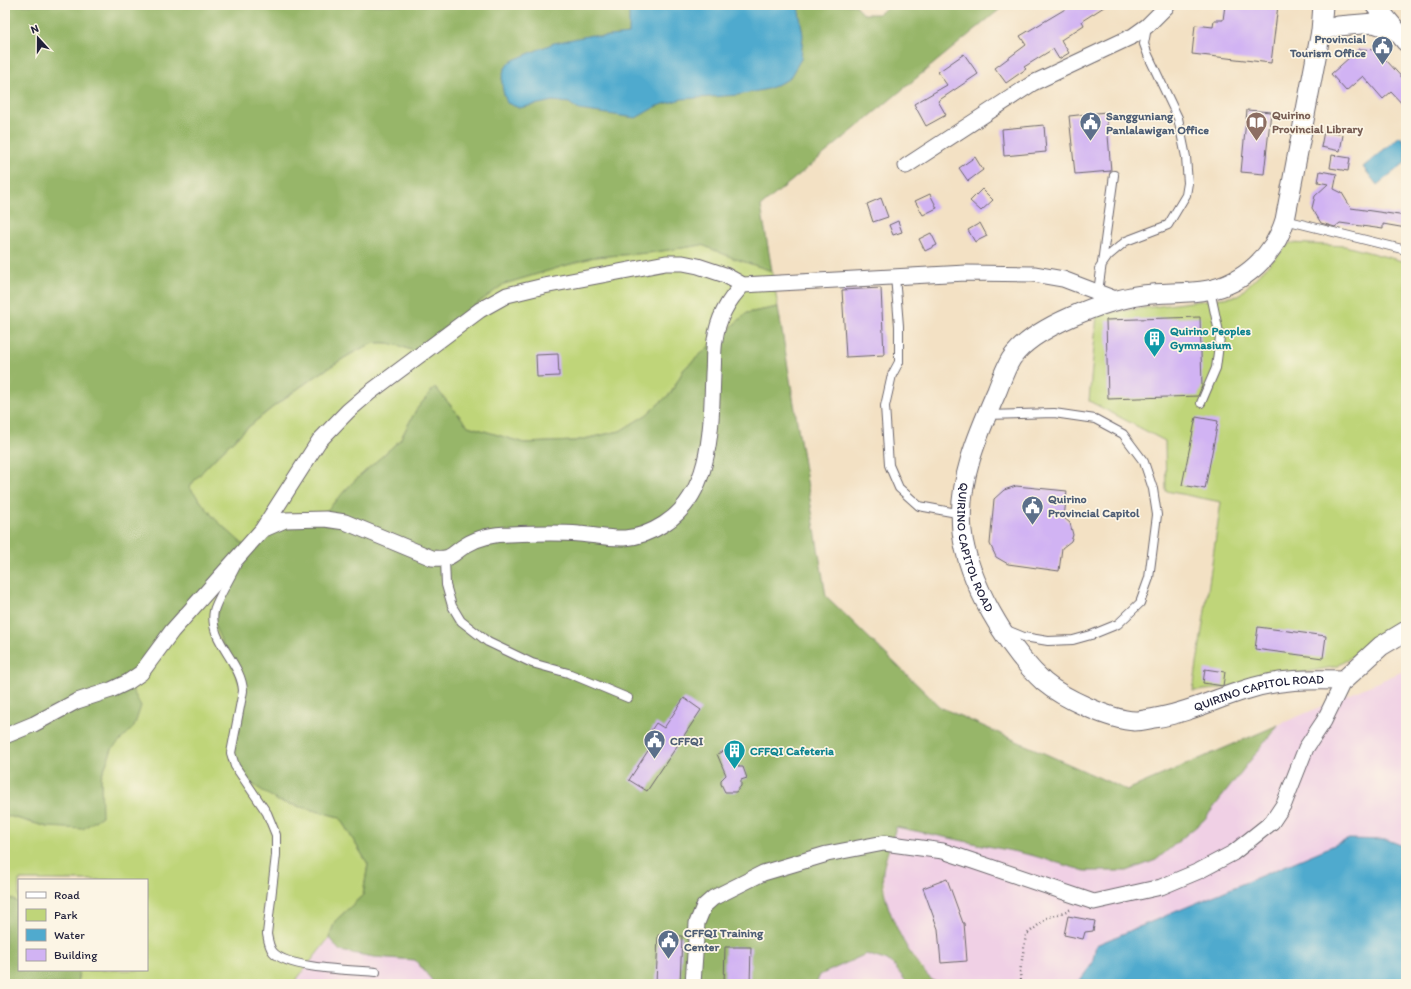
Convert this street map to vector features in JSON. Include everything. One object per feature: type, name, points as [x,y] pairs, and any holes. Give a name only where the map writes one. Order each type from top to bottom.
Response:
[{"type":"street","points":[[906,166],[1033,83],[1133,36],[1147,26],[1168,5]]},
{"type":"street","name":"QUIRINO CAPITOL ROAD","points":[[1323,5],[1321,31],[1285,220],[1281,234],[1275,244],[1243,277],[1210,290],[1143,295],[1118,300],[1059,322],[1034,336],[1012,358],[986,415],[974,447],[963,495],[962,514],[963,535],[972,570],[998,627],[1044,682],[1103,714],[1135,721],[1165,716],[1203,706],[1244,690],[1277,681],[1344,680]]},
{"type":"street","points":[[1374,5],[1400,36]]},
{"type":"street","points":[[1321,31],[1338,26],[1374,23],[1400,36]]},
{"type":"street","points":[[5,736],[34,724],[77,701],[122,685],[141,673],[172,631],[262,530],[319,441],[348,411],[369,393],[480,310],[508,295],[544,286],[666,263],[683,263],[698,266],[725,275],[743,285],[966,273],[1034,274],[1063,279],[1118,300]]},
{"type":"street","points":[[262,530],[285,520],[325,519],[345,522],[432,558],[445,559],[454,556],[466,545],[483,538],[508,534],[577,534],[624,538],[640,535],[659,527],[674,518],[689,502],[698,483],[709,443],[714,340],[723,310],[733,295],[743,285]]},
{"type":"street","points":[[693,984],[697,923],[704,906],[713,898],[763,873],[827,854],[884,843],[944,851],[1094,902],[1160,886],[1199,871],[1233,854],[1272,822],[1284,804],[1306,748],[1324,721],[1344,680],[1381,646],[1406,631]]},
{"type":"lane","points":[[1100,269],[1108,256],[1126,242],[1168,225],[1186,195],[1188,184],[1186,157],[1178,118],[1144,44],[1147,26]]},
{"type":"lane","points":[[1098,292],[1114,175]]},
{"type":"lane","points":[[1285,220],[1406,250]]},
{"type":"lane","points":[[895,276],[899,326],[899,362],[892,375],[885,406],[889,465],[899,488],[919,506],[962,514]]},
{"type":"lane","points":[[1201,403],[1216,368],[1220,337],[1210,290]]},
{"type":"lane","points":[[986,415],[1054,413],[1095,419],[1124,434],[1144,462],[1153,489],[1157,515],[1149,578],[1140,603],[1118,624],[1091,635],[1073,640],[1048,641],[1024,637],[998,627]]},
{"type":"lane","points":[[245,548],[214,609],[213,622],[218,636],[242,680],[243,691],[231,753],[235,766],[267,813],[276,835],[276,855],[267,934],[268,943],[273,952],[282,958],[308,966],[376,972]]},
{"type":"lane","points":[[445,559],[446,585],[452,606],[461,621],[488,642],[532,663],[568,673],[628,698]]},
{"type":"path","points":[[1021,984],[1020,972],[1026,935],[1047,918],[1094,902]]},
{"type":"shaded area","points":[[1406,670],[1406,984],[938,984],[931,980],[904,943],[887,904],[883,872],[896,827],[1031,855],[1085,871],[1156,860],[1204,820],[1278,725]]},
{"type":"shaded area","points":[[329,938],[340,951],[374,957],[415,960],[435,984],[293,984]]},
{"type":"shaded area","points":[[866,954],[891,962],[908,984],[816,984],[820,975]]},
{"type":"green space","points":[[5,5],[856,5],[863,14],[878,14],[891,5],[1005,5],[761,206],[772,271],[733,258],[702,245],[648,253],[594,257],[504,284],[413,351],[393,344],[372,344],[349,355],[308,381],[271,408],[236,438],[189,487],[215,519],[246,547],[262,530],[319,519],[352,483],[400,440],[416,410],[435,387],[468,426],[524,443],[575,441],[620,431],[646,415],[671,393],[684,369],[747,313],[778,307],[826,596],[940,707],[1127,790],[1278,725],[1204,820],[1156,860],[1127,871],[1085,871],[1031,855],[896,827],[883,871],[883,884],[886,899],[899,933],[908,950],[918,965],[938,984],[908,984],[891,962],[866,954],[820,975],[816,984],[435,984],[415,960],[374,957],[340,951],[329,938],[335,921],[363,895],[368,864],[339,817],[278,801],[246,780],[231,753],[243,691],[213,622],[245,549],[128,682],[141,706],[134,727],[112,749],[101,777],[102,816],[83,829],[48,827],[5,815]]},
{"type":"green space","points":[[1290,243],[1345,246],[1406,262],[1406,618],[1338,666],[1216,689],[1193,691],[1221,502],[1166,491],[1165,441],[1089,401],[1097,314],[1238,296]]},
{"type":"green space","points":[[702,245],[733,258],[772,271],[778,307],[747,313],[684,369],[671,393],[646,415],[620,431],[575,441],[524,443],[468,426],[435,387],[416,410],[400,440],[352,483],[319,519],[235,667],[278,801],[339,817],[368,864],[363,895],[335,921],[329,938],[293,984],[261,984],[255,981],[244,984],[77,984],[79,971],[148,971],[148,879],[18,879],[18,902],[5,895],[5,815],[48,827],[101,816],[101,777],[112,749],[134,727],[128,682],[245,548],[215,519],[189,487],[220,453],[273,407],[351,354],[377,343],[388,343],[413,351],[504,284],[594,257],[648,253]]},
{"type":"green space","points":[[5,895],[18,902],[18,971],[79,971],[77,984],[5,984]]},
{"type":"water","points":[[629,5],[798,5],[803,35],[801,59],[789,79],[768,89],[738,95],[682,99],[657,106],[636,118],[579,110],[569,103],[553,101],[519,108],[507,103],[503,92],[502,76],[511,61],[554,43],[592,35],[600,37],[629,34]]},
{"type":"water","points":[[1400,136],[1406,144],[1406,162],[1377,185],[1363,167]]},
{"type":"water","points":[[1349,839],[1388,840],[1406,847],[1406,984],[1077,984],[1092,964],[1096,945]]},
{"type":"building","points":[[1072,5],[1107,5],[1082,21],[1084,25],[1061,40],[1069,53],[1059,59],[1053,49],[1024,67],[1026,69],[1006,83],[995,68],[1026,45],[1020,36]]},
{"type":"building","points":[[1225,5],[1278,5],[1271,63],[1192,54],[1195,25],[1213,27],[1214,20],[1223,20]]},
{"type":"building","points":[[1359,49],[1377,50],[1406,82],[1406,108],[1391,92],[1383,99],[1363,76],[1346,91],[1331,74]]},
{"type":"building","points":[[964,54],[978,74],[938,101],[946,115],[926,126],[914,104],[947,85],[938,72]]},
{"type":"building","name":"Quirino Provincial Library","points":[[1247,110],[1271,112],[1264,174],[1241,172]]},
{"type":"building","name":"Sangguniang Panlalawigan Office","points":[[1106,112],[1111,171],[1075,174],[1069,116]]},
{"type":"building","points":[[1044,125],[1046,152],[1004,156],[1002,129]]},
{"type":"building","points":[[1324,131],[1343,135],[1340,151],[1321,147]]},
{"type":"building","points":[[1332,155],[1350,158],[1348,171],[1330,168]]},
{"type":"building","points":[[975,157],[983,170],[968,181],[959,168]]},
{"type":"building","points":[[1320,171],[1337,174],[1334,189],[1342,193],[1351,208],[1406,216],[1406,228],[1383,224],[1383,229],[1340,223],[1335,227],[1321,223],[1312,208],[1315,196],[1328,184],[1318,182]]},
{"type":"building","points":[[982,189],[993,200],[981,211],[970,201]]},
{"type":"building","points":[[930,194],[937,208],[923,215],[915,201]]},
{"type":"building","points":[[881,198],[888,217],[873,222],[867,204]]},
{"type":"building","points":[[898,221],[902,232],[893,235],[889,225]]},
{"type":"building","points":[[980,223],[987,236],[975,242],[968,230]]},
{"type":"building","points":[[931,233],[937,245],[925,251],[919,239]]},
{"type":"building","points":[[881,288],[884,355],[846,357],[842,290]]},
{"type":"building","name":"Quirino Peoples Gymnasium","points":[[1200,317],[1202,386],[1198,396],[1108,399],[1106,320]]},
{"type":"building","points":[[558,354],[559,376],[537,377],[536,355]]},
{"type":"building","points":[[1196,417],[1218,421],[1205,489],[1182,485]]},
{"type":"building","name":"Quirino Provincial Capitol","points":[[1016,486],[1067,491],[1064,518],[1070,523],[1073,535],[1071,541],[1062,548],[1059,571],[1008,564],[996,557],[990,544],[994,499],[1004,490]]},
{"type":"building","points":[[1258,627],[1326,636],[1323,658],[1255,649]]},
{"type":"building","points":[[1205,669],[1225,672],[1223,686],[1203,683]]},
{"type":"building","name":"CFFQI","points":[[684,698],[701,710],[647,791],[629,780],[653,743],[646,738],[656,723],[664,728]]},
{"type":"building","name":"CFFQI Cafeteria","points":[[731,748],[739,767],[743,767],[747,778],[741,780],[741,786],[736,792],[725,792],[721,784],[721,780],[726,775],[717,754]]},
{"type":"building","points":[[947,879],[964,923],[967,961],[941,963],[938,929],[923,888]]},
{"type":"building","points":[[1068,916],[1095,921],[1093,931],[1085,932],[1083,939],[1064,935]]},
{"type":"building","name":"CFFQI Training Center","points":[[658,935],[682,936],[680,984],[656,984]]},
{"type":"building","points":[[725,947],[751,947],[750,984],[724,984]]},
{"type":"place","name":"Provincial Tourism Office","points":[[1382,66]]},
{"type":"place","name":"Sangguniang Panlalawigan Office","points":[[1090,142]]},
{"type":"place","name":"Quirino Provincial Library","points":[[1256,142]]},
{"type":"place","name":"Quirino Peoples Gymnasium","points":[[1154,358]]},
{"type":"place","name":"Quirino Provincial Capitol","points":[[1032,526]]},
{"type":"place","name":"CFFQI","points":[[654,760]]},
{"type":"place","name":"CFFQI Cafeteria","points":[[734,770]]},
{"type":"place","name":"CFFQI Training Center","points":[[669,960]]}]
